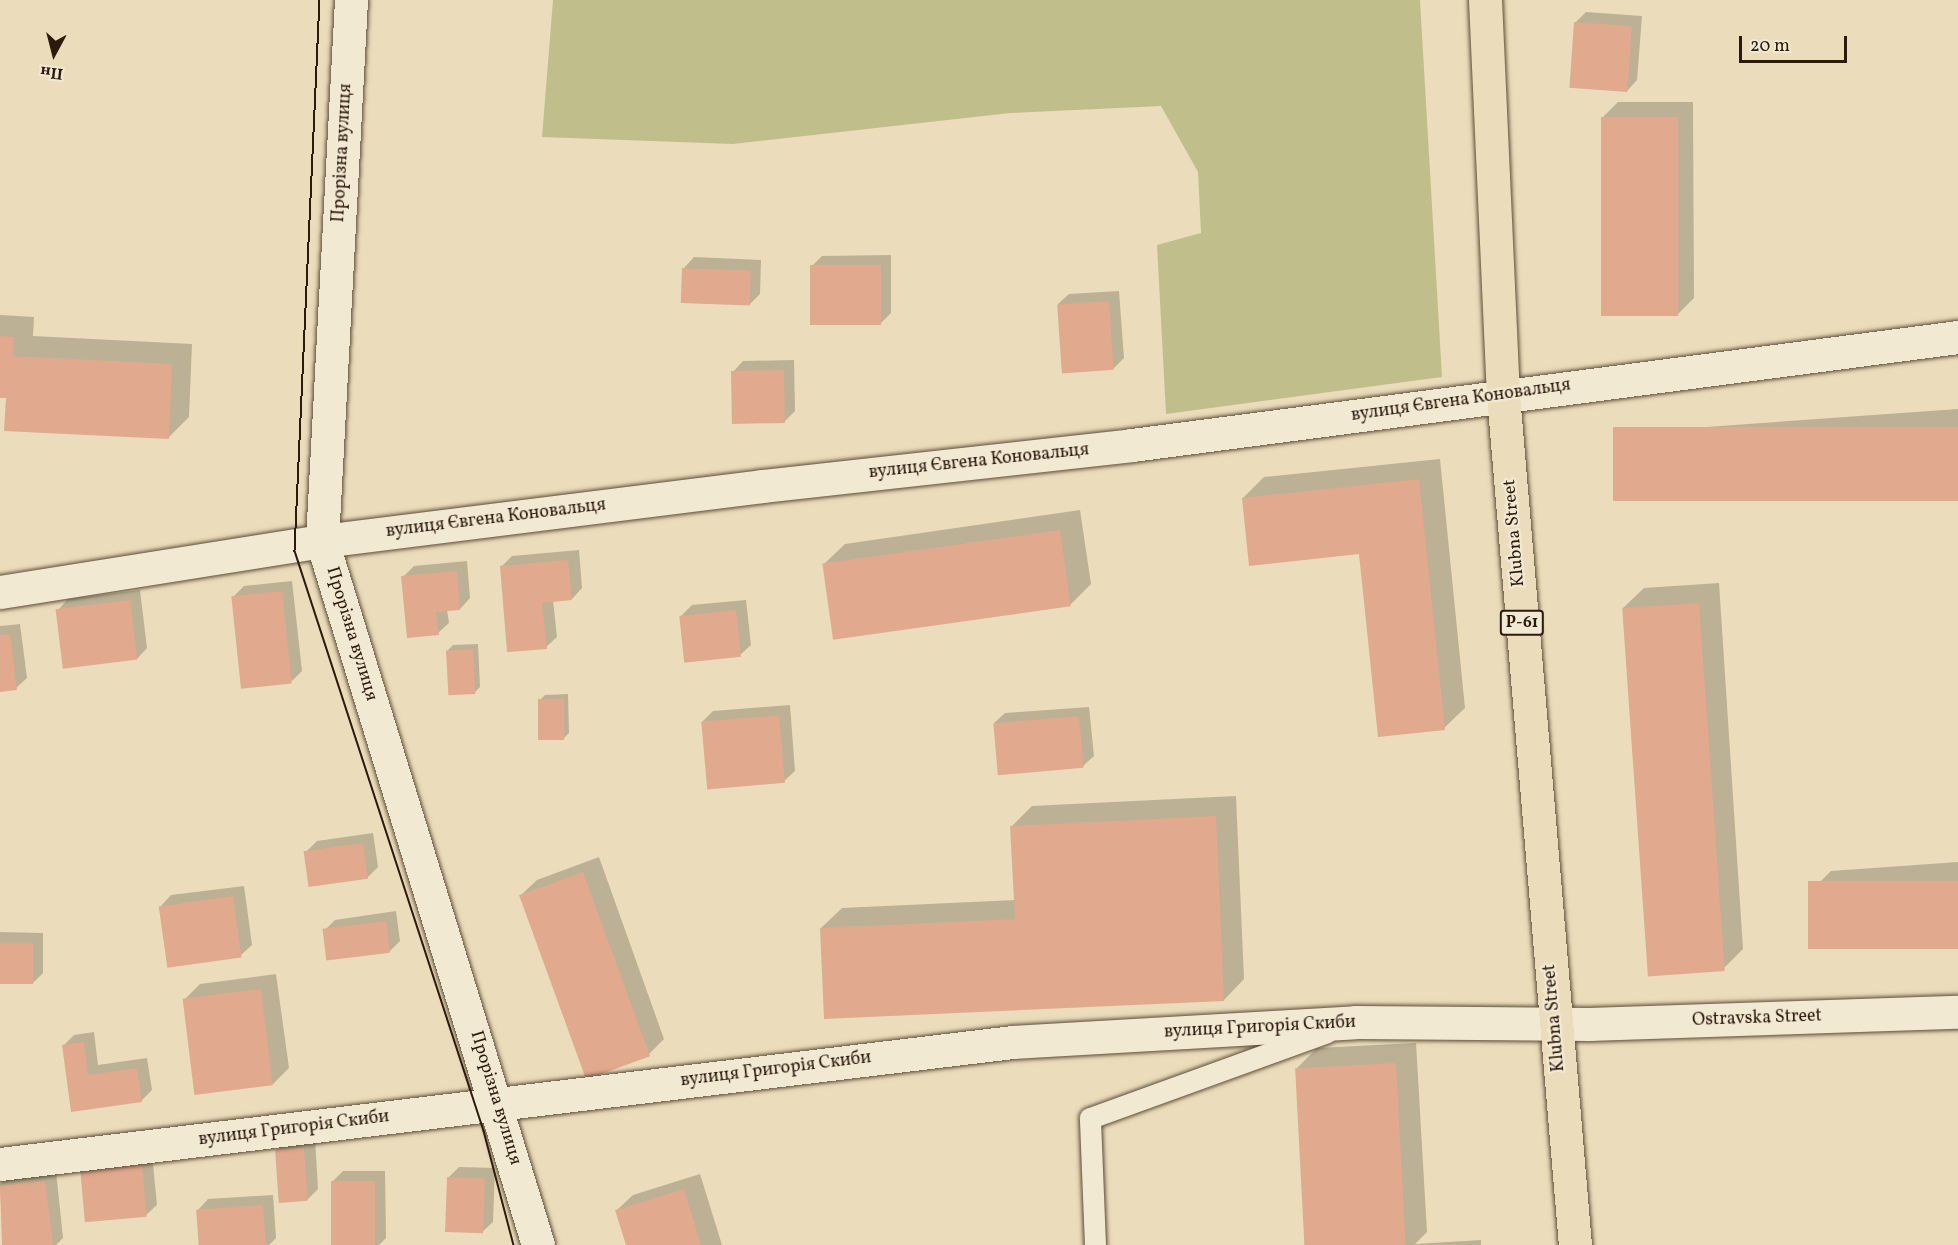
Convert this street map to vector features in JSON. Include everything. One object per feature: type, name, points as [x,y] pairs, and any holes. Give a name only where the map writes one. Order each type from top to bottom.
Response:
[{"type":"main road","name":"Klubna Street","points":[[1485,0],[1503,395],[1575,1245]]},
{"type":"street","name":"Прорізна вулиця","points":[[351,0],[322,541],[497,1103],[538,1245]]},
{"type":"street","name":"вулиця Євгена Коновальця","points":[[0,592],[322,541],[762,486],[1132,445],[1958,337]]},
{"type":"street","name":"Ostravska Street","points":[[1556,1024],[1958,1012]]},
{"type":"street","name":"вулиця Григорія Скиби","points":[[0,1164],[1011,1042],[1355,1022],[1556,1024]]},
{"type":"lane","points":[[1095,1245],[1090,1118],[1355,1022]]},
{"type":"shaded area","points":[[553,0],[1420,0],[1442,377],[1166,414],[1157,245],[1201,233],[1198,172],[1161,106],[1010,113],[733,144],[542,137]]},
{"type":"building","points":[[1574,22],[1632,26],[1627,92],[1569,88]]},
{"type":"building","points":[[1601,117],[1678,117],[1678,316],[1601,316]]},
{"type":"building","points":[[810,265],[881,265],[881,325],[810,325]]},
{"type":"building","points":[[682,268],[751,270],[750,305],[681,303]]},
{"type":"building","points":[[1109,301],[1114,370],[1062,373],[1057,305]]},
{"type":"building","points":[[0,336],[14,337],[13,356],[172,364],[169,439],[4,431],[6,398],[0,398]]},
{"type":"building","points":[[784,370],[785,423],[732,424],[731,371]]},
{"type":"building","points":[[1613,427],[1958,427],[1958,501],[1613,501]]},
{"type":"building","points":[[1419,479],[1445,730],[1378,737],[1359,554],[1249,566],[1242,498]]},
{"type":"building","points":[[1060,530],[1071,606],[833,640],[822,563]]},
{"type":"building","points":[[568,560],[572,600],[542,603],[547,649],[507,652],[500,566]]},
{"type":"building","points":[[457,571],[460,610],[436,612],[439,635],[407,638],[401,576]]},
{"type":"building","points":[[282,591],[292,683],[241,689],[231,596]]},
{"type":"building","points":[[130,600],[137,660],[63,669],[56,609]]},
{"type":"building","points":[[1699,603],[1725,971],[1648,976],[1622,608]]},
{"type":"building","points":[[736,610],[741,657],[684,663],[679,616]]},
{"type":"building","points":[[10,634],[17,690],[0,692],[0,635]]},
{"type":"building","points":[[473,649],[475,694],[448,695],[446,650]]},
{"type":"building","points":[[538,699],[564,699],[564,740],[538,740]]},
{"type":"building","points":[[779,715],[785,783],[707,790],[701,722]]},
{"type":"building","points":[[1079,716],[1084,768],[998,775],[993,723]]},
{"type":"building","points":[[1216,816],[1224,1001],[824,1019],[820,928],[1015,919],[1010,826]]},
{"type":"building","points":[[363,843],[368,879],[309,887],[304,851]]},
{"type":"building","points":[[583,872],[650,1056],[586,1079],[519,895]]},
{"type":"building","points":[[1808,881],[1958,881],[1958,949],[1808,949]]},
{"type":"building","points":[[233,896],[242,957],[167,968],[159,906]]},
{"type":"building","points":[[386,921],[390,953],[326,961],[322,929]]},
{"type":"building","points":[[0,943],[33,943],[33,984],[0,984]]},
{"type":"building","points":[[261,989],[273,1085],[194,1095],[183,999]]},
{"type":"building","points":[[84,1042],[88,1075],[137,1068],[142,1102],[71,1112],[62,1045]]},
{"type":"building","points":[[1396,1063],[1406,1245],[1304,1245],[1295,1068]]},
{"type":"building","points":[[304,1148],[308,1201],[279,1203],[275,1150]]},
{"type":"building","points":[[142,1164],[147,1217],[85,1222],[80,1169]]},
{"type":"building","points":[[447,1177],[485,1178],[483,1233],[445,1232]]},
{"type":"building","points":[[45,1181],[53,1245],[2,1245],[0,1186]]},
{"type":"building","points":[[331,1181],[375,1181],[375,1245],[331,1245]]},
{"type":"building","points":[[684,1189],[701,1245],[626,1245],[615,1210]]},
{"type":"building","points":[[263,1205],[266,1245],[199,1245],[196,1210]]},
{"type":"tram line","points":[[320,0],[295,551],[484,1131],[514,1245]]}]
